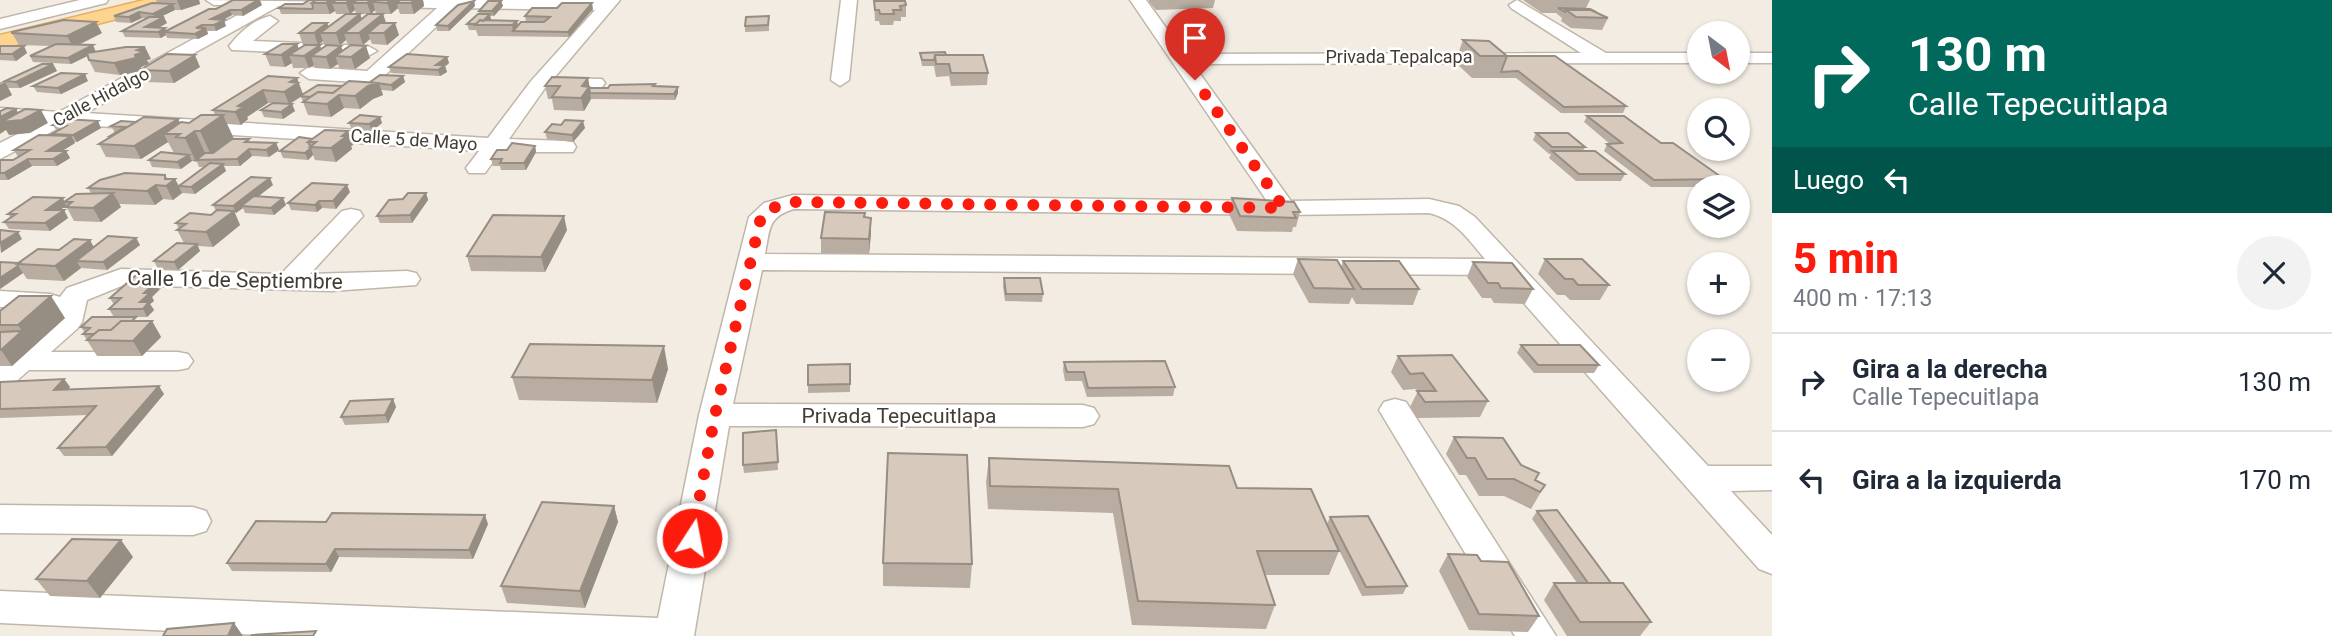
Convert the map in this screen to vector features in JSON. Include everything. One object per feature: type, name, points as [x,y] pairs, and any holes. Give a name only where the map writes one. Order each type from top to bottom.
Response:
[{"type":"main road","points":[[0,32],[131,0]]},
{"type":"main road","points":[[0,42],[168,0]]},
{"type":"street","points":[[32,16],[41,4],[50,0]]},
{"type":"street","points":[[0,24],[100,0]]},
{"type":"street","points":[[214,0],[279,10],[364,2],[609,2]]},
{"type":"street","points":[[840,80],[849,0]]},
{"type":"street","points":[[1138,0],[1284,208]]},
{"type":"street","name":"Calle 5 de Mayo","points":[[477,168],[538,85],[609,2]]},
{"type":"street","points":[[309,73],[366,82],[452,3]]},
{"type":"street","points":[[1517,5],[1602,58]]},
{"type":"street","points":[[241,43],[279,10]]},
{"type":"street","name":"Calle Hidalgo","points":[[0,152],[204,42],[279,10]]},
{"type":"street","points":[[204,42],[368,51]]},
{"type":"street","name":"Privada Tepalcapa","points":[[1181,59],[1687,58]]},
{"type":"street","points":[[1750,58],[1772,58]]},
{"type":"street","points":[[538,85],[595,83]]},
{"type":"street","name":"Calle 5 de Mayo","points":[[0,114],[494,145]]},
{"type":"street","points":[[494,145],[565,146]]},
{"type":"street","points":[[674,636],[715,415],[761,217],[772,208],[793,202],[1284,208],[1429,206],[1451,211],[1466,222],[1772,559]]},
{"type":"street","points":[[288,282],[351,216]]},
{"type":"street","points":[[751,262],[1507,267]]},
{"type":"street","name":"Calle 16 de Septiembre","points":[[70,303],[77,294],[92,286],[121,277],[288,282],[407,279]]},
{"type":"street","points":[[0,299],[70,303],[68,322],[10,370]]},
{"type":"street","points":[[10,370],[178,361]]},
{"type":"street","points":[[1395,410],[1536,636]]},
{"type":"street","name":"Privada Tepecuitlapa","points":[[715,415],[1083,416]]},
{"type":"street","points":[[1701,479],[1772,478]]},
{"type":"street","points":[[0,519],[193,521]]},
{"type":"street","points":[[0,607],[665,636]]},
{"type":"building","points":[[233,0],[258,0],[241,10],[230,10],[211,19],[224,20],[214,25],[202,25],[196,28],[206,28],[195,34],[164,32],[209,9],[216,9]]},
{"type":"building","points":[[316,0],[312,3],[312,9],[279,8],[285,4],[303,4]]},
{"type":"building","points":[[316,0],[330,0],[326,3],[312,3]]},
{"type":"building","points":[[336,0],[350,0],[346,3],[332,3]]},
{"type":"building","points":[[357,0],[371,0],[367,3],[353,3]]},
{"type":"building","points":[[390,0],[387,3],[373,2]]},
{"type":"building","points":[[400,0],[415,0],[411,3],[397,3]]},
{"type":"building","points":[[474,1],[448,26],[436,25],[458,5]]},
{"type":"building","points":[[488,1],[501,1],[492,11],[479,11]]},
{"type":"building","points":[[874,1],[905,1],[906,5],[900,6],[901,10],[893,10],[894,14],[880,14],[879,10],[875,10]]},
{"type":"building","points":[[152,3],[173,4],[153,14],[139,12],[129,17],[114,16]]},
{"type":"building","points":[[562,3],[592,3],[568,32],[513,31],[521,22],[544,22],[550,17],[525,16],[532,8],[557,8]]},
{"type":"building","points":[[1558,8],[1590,9],[1596,12],[1565,12]]},
{"type":"building","points":[[1566,10],[1591,10],[1608,18],[1576,17]]},
{"type":"building","points":[[346,14],[360,14],[336,33],[320,33]]},
{"type":"building","points":[[368,14],[383,14],[359,33],[344,33]]},
{"type":"building","points":[[478,14],[490,14],[483,21],[467,24]]},
{"type":"building","points":[[769,16],[768,25],[745,26],[746,17]]},
{"type":"building","points":[[149,17],[164,17],[145,27],[165,28],[158,32],[122,31]]},
{"type":"building","points":[[64,20],[96,22],[67,36],[12,33],[12,32]]},
{"type":"building","points":[[480,20],[517,21],[512,25],[475,25]]},
{"type":"building","points":[[312,23],[327,23],[314,33],[299,33]]},
{"type":"building","points":[[380,23],[395,23],[384,33],[368,33]]},
{"type":"building","points":[[1463,40],[1489,41],[1507,56],[1480,56]]},
{"type":"building","points":[[56,44],[93,45],[68,58],[30,56]]},
{"type":"building","points":[[282,44],[297,44],[281,55],[265,54]]},
{"type":"building","points":[[305,45],[320,45],[304,56],[289,55]]},
{"type":"building","points":[[327,45],[341,46],[326,57],[311,56]]},
{"type":"building","points":[[351,45],[366,46],[351,57],[335,56]]},
{"type":"building","points":[[0,46],[24,46],[12,54],[0,54]]},
{"type":"building","points":[[145,47],[137,50],[144,52],[135,55],[136,58],[114,63],[89,60],[87,53]]},
{"type":"building","points":[[945,52],[946,55],[935,55],[934,60],[922,60],[920,53]]},
{"type":"building","points":[[167,54],[195,55],[169,71],[140,70]]},
{"type":"building","points":[[407,54],[447,57],[436,65],[445,65],[438,70],[389,67]]},
{"type":"building","points":[[935,55],[983,55],[988,73],[951,73],[949,64],[936,64]]},
{"type":"building","points":[[1507,56],[1555,56],[1626,106],[1564,107],[1518,71],[1501,72]]},
{"type":"building","points":[[42,64],[53,64],[16,82],[5,81]]},
{"type":"building","points":[[61,73],[85,74],[58,88],[33,86]]},
{"type":"building","points":[[380,75],[403,76],[391,85],[370,82]]},
{"type":"building","points":[[268,76],[297,78],[290,82],[298,83],[284,92],[263,90],[238,106],[243,107],[235,112],[213,110]]},
{"type":"building","points":[[552,77],[588,78],[582,86],[589,87],[581,98],[552,97],[560,86],[545,86]]},
{"type":"building","points":[[349,81],[379,83],[368,86],[355,96],[339,95],[327,104],[303,102],[318,92],[333,93]]},
{"type":"building","points":[[655,84],[653,86],[678,87],[674,94],[590,93],[589,88],[608,88],[610,85]]},
{"type":"building","points":[[318,85],[342,86],[333,93],[318,92],[310,97],[300,96]]},
{"type":"building","points":[[273,103],[292,104],[281,112],[261,110]]},
{"type":"building","points":[[7,108],[16,109],[0,117],[0,111]]},
{"type":"building","points":[[25,109],[41,110],[22,120],[1,122]]},
{"type":"building","points":[[201,115],[223,115],[185,138],[176,137],[180,134],[164,134],[181,122],[189,123]]},
{"type":"building","points":[[360,115],[380,117],[369,124],[349,123]]},
{"type":"building","points":[[1587,116],[1624,116],[1661,143],[1673,143],[1687,153],[1687,161],[1698,161],[1718,175],[1687,175],[1687,180],[1654,180],[1607,144],[1622,143]]},
{"type":"building","points":[[144,117],[178,119],[134,146],[99,144]]},
{"type":"building","points":[[65,119],[98,121],[73,135],[52,134],[66,126],[53,125]]},
{"type":"building","points":[[565,120],[583,121],[572,135],[545,132],[552,124],[561,125]]},
{"type":"building","points":[[121,121],[136,122],[110,136],[125,127],[111,126]]},
{"type":"building","points":[[325,130],[348,131],[342,136],[347,136],[331,148],[310,147],[316,142],[308,142]]},
{"type":"building","points":[[1536,133],[1568,133],[1585,147],[1552,147]]},
{"type":"building","points":[[39,135],[71,136],[47,151],[66,151],[53,159],[28,159],[0,173],[0,160],[13,160],[30,150],[14,150]]},
{"type":"building","points":[[299,137],[312,139],[308,142],[311,148],[305,153],[280,151]]},
{"type":"building","points":[[232,139],[276,143],[266,150],[249,149],[237,159],[196,160],[205,153],[213,153]]},
{"type":"building","points":[[512,143],[535,146],[524,163],[500,163],[502,159],[491,159],[497,150],[507,150]]},
{"type":"building","points":[[1552,151],[1595,151],[1625,174],[1579,174]]},
{"type":"building","points":[[161,152],[189,155],[177,162],[149,160]]},
{"type":"building","points":[[210,163],[223,164],[191,187],[179,186]]},
{"type":"building","points":[[125,173],[165,175],[165,179],[175,179],[166,186],[156,185],[147,191],[88,188],[100,180]]},
{"type":"building","points":[[251,177],[270,178],[233,206],[213,205]]},
{"type":"building","points":[[312,183],[347,185],[333,201],[319,201],[315,205],[288,203]]},
{"type":"building","points":[[113,193],[93,208],[66,207],[72,202],[64,202],[76,194]]},
{"type":"building","points":[[408,193],[426,193],[410,215],[377,216],[389,200],[403,199]]},
{"type":"building","points":[[254,196],[283,198],[271,208],[241,206]]},
{"type":"building","points":[[33,197],[63,198],[46,210],[64,210],[45,223],[4,222],[16,214],[8,214]]},
{"type":"building","points":[[1232,198],[1294,202],[1300,212],[1293,212],[1296,218],[1240,216]]},
{"type":"building","points":[[217,210],[234,211],[206,232],[177,230],[186,224],[176,223],[190,213],[211,215]]},
{"type":"building","points":[[825,212],[865,213],[864,217],[871,218],[869,239],[821,238]]},
{"type":"building","points":[[493,215],[564,216],[541,257],[467,256]]},
{"type":"building","points":[[0,230],[18,232],[0,243]]},
{"type":"building","points":[[108,236],[136,238],[103,262],[76,261]]},
{"type":"building","points":[[74,239],[90,240],[55,266],[17,264],[38,249],[59,250]]},
{"type":"building","points":[[177,243],[197,244],[174,262],[154,261]]},
{"type":"building","points":[[1298,259],[1337,260],[1354,289],[1314,288]]},
{"type":"building","points":[[1545,259],[1582,259],[1609,285],[1578,285],[1573,279],[1565,279]]},
{"type":"building","points":[[1343,261],[1399,261],[1419,289],[1362,289]]},
{"type":"building","points":[[0,262],[19,263],[0,278]]},
{"type":"building","points":[[1473,262],[1512,263],[1533,289],[1501,288],[1498,283],[1488,283]]},
{"type":"building","points":[[135,276],[162,276],[144,293],[150,293],[140,302],[149,302],[143,309],[109,309],[121,298],[110,298]]},
{"type":"building","points":[[1004,278],[1040,278],[1043,294],[1006,294]]},
{"type":"building","points":[[19,296],[51,296],[18,325],[0,325],[0,311]]},
{"type":"building","points":[[92,317],[136,317],[132,321],[121,321],[111,330],[83,334],[90,328],[81,327]]},
{"type":"building","points":[[121,321],[152,321],[133,341],[87,340],[99,330],[111,330]]},
{"type":"building","points":[[22,331],[1,350],[0,350],[0,332]]},
{"type":"building","points":[[530,344],[664,346],[652,380],[512,377]]},
{"type":"building","points":[[1521,345],[1580,345],[1599,365],[1538,365]]},
{"type":"building","points":[[1452,355],[1488,401],[1425,402],[1417,391],[1436,391],[1423,373],[1410,374],[1398,356]]},
{"type":"building","points":[[1165,361],[1175,387],[1088,388],[1084,372],[1067,372],[1064,362]]},
{"type":"building","points":[[850,364],[850,384],[808,385],[808,365]]},
{"type":"building","points":[[64,379],[54,390],[159,386],[106,447],[58,448],[96,406],[0,409],[0,382]]},
{"type":"building","points":[[393,399],[385,415],[341,417],[350,401]]},
{"type":"building","points":[[776,430],[778,462],[743,465],[743,433]]},
{"type":"building","points":[[1454,437],[1503,438],[1521,465],[1539,473],[1535,480],[1545,485],[1540,492],[1514,479],[1487,479],[1475,458],[1467,458]]},
{"type":"building","points":[[888,453],[967,455],[972,564],[883,563]]},
{"type":"building","points":[[989,458],[1229,466],[1237,488],[1311,489],[1339,551],[1257,551],[1275,605],[1138,601],[1118,489],[990,486]]},
{"type":"building","points":[[542,502],[614,506],[580,591],[501,586]]},
{"type":"building","points":[[1557,510],[1611,583],[1588,583],[1537,511]]},
{"type":"building","points":[[332,513],[485,515],[469,550],[335,549],[326,564],[227,563],[256,521],[326,522]]},
{"type":"building","points":[[1368,516],[1407,586],[1366,587],[1330,517]]},
{"type":"building","points":[[72,539],[121,540],[87,581],[36,579]]},
{"type":"building","points":[[1448,554],[1477,555],[1481,561],[1508,562],[1539,616],[1479,614]]},
{"type":"building","points":[[1554,583],[1623,583],[1651,622],[1580,622]]},
{"type":"building","points":[[234,623],[228,636],[163,636],[167,629]]},
{"type":"building","points":[[316,631],[313,636],[251,636],[252,635]]},
{"type":"route","points":[[692,538],[715,415],[761,217],[772,208],[793,202],[1284,208],[1195,80]]}]
